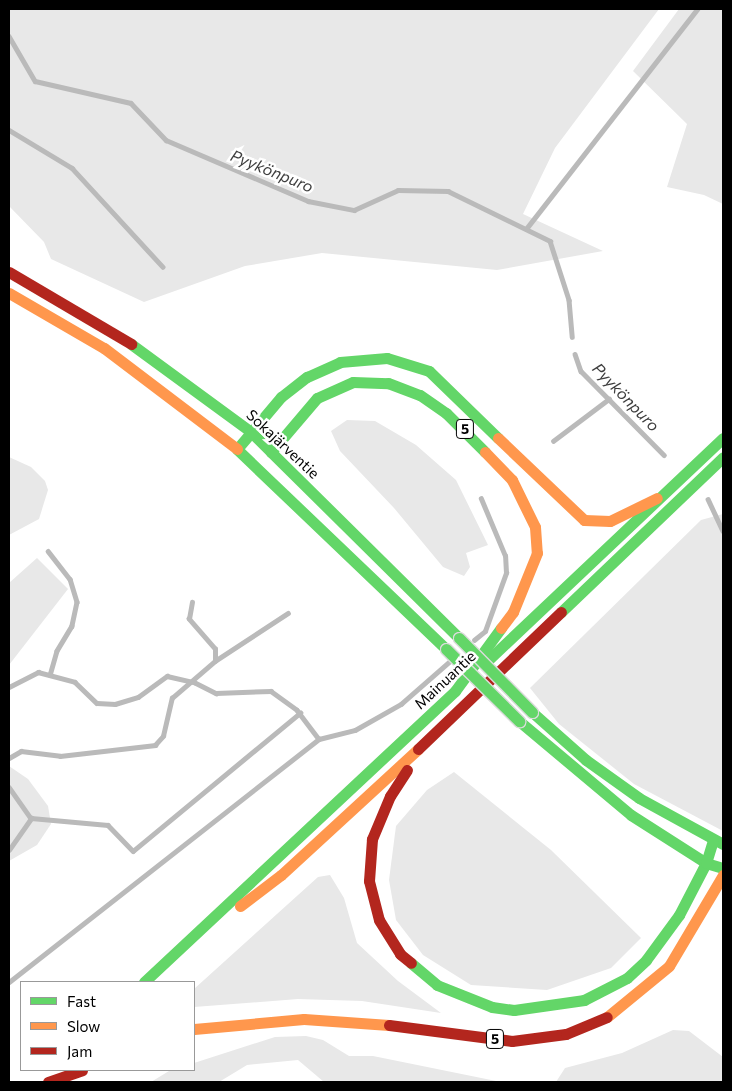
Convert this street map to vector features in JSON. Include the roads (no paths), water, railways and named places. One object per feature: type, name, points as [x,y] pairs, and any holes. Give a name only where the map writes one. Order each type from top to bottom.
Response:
[{"type":"main road","name":"Sokajärventie","points":[[9,272],[111,329],[250,431],[532,712],[586,760],[639,798],[718,842]]},
{"type":"main road","points":[[9,293],[104,348],[237,450],[254,464],[519,721],[631,815],[706,863],[723,868]]},
{"type":"main road","points":[[237,450],[250,431],[307,376],[340,362],[387,358],[429,371],[584,520],[610,521],[657,498]]},
{"type":"main road","name":"5","points":[[271,452],[316,398],[353,382],[388,383],[420,395],[446,413],[512,480],[528,504],[535,527],[537,553],[528,584],[513,612],[456,691]]},
{"type":"main road","name":"Mainuantie","points":[[188,945],[271,862],[456,691],[657,498],[723,438]]},
{"type":"main road","points":[[254,464],[271,452]]},
{"type":"main road","name":"Mainuantie","points":[[145,981],[188,945],[281,875],[424,744],[723,457]]},
{"type":"main road","points":[[424,744],[378,820],[369,861],[371,894],[379,920],[400,954],[436,984],[463,998],[492,1007],[538,1009],[584,1000],[627,978],[662,940],[718,842]]},
{"type":"main road","name":"5","points":[[195,1029],[304,1019],[347,1020],[512,1041],[566,1034],[600,1023],[669,966],[723,876]]},
{"type":"main road","points":[[48,1082],[79,1071]]},
{"type":"waterway","points":[[526,229],[697,9]]},
{"type":"waterway","name":"Pyykönpuro","points":[[9,36],[35,81],[131,103],[166,140],[308,201],[354,210],[398,190],[448,191],[550,241],[569,300],[572,337]]},
{"type":"waterway","points":[[9,130],[72,168],[163,267]]},
{"type":"waterway","name":"Pyykönpuro","points":[[575,354],[581,371],[664,455]]},
{"type":"waterway","points":[[553,441],[609,399]]},
{"type":"waterway","points":[[474,640],[485,631],[506,573],[505,556],[481,499]]},
{"type":"waterway","name":"Pyykönpuro","points":[[708,499],[723,531]]},
{"type":"waterway","points":[[48,551],[70,579],[77,602],[72,626],[57,651],[50,675]]},
{"type":"waterway","points":[[9,758],[21,751],[60,756],[155,745],[163,736],[172,698],[215,661],[215,649],[189,619],[192,602]]},
{"type":"waterway","points":[[215,661],[288,613]]},
{"type":"waterway","points":[[9,982],[319,739],[355,730],[401,704],[449,662]]},
{"type":"waterway","points":[[9,687],[38,672],[75,682],[97,703],[115,704],[138,697],[167,676],[194,682],[216,693],[271,691],[297,710],[319,739]]},
{"type":"waterway","points":[[9,850],[31,818],[108,825],[133,851],[300,713]]},
{"type":"waterway","points":[[9,787],[31,818]]}]
